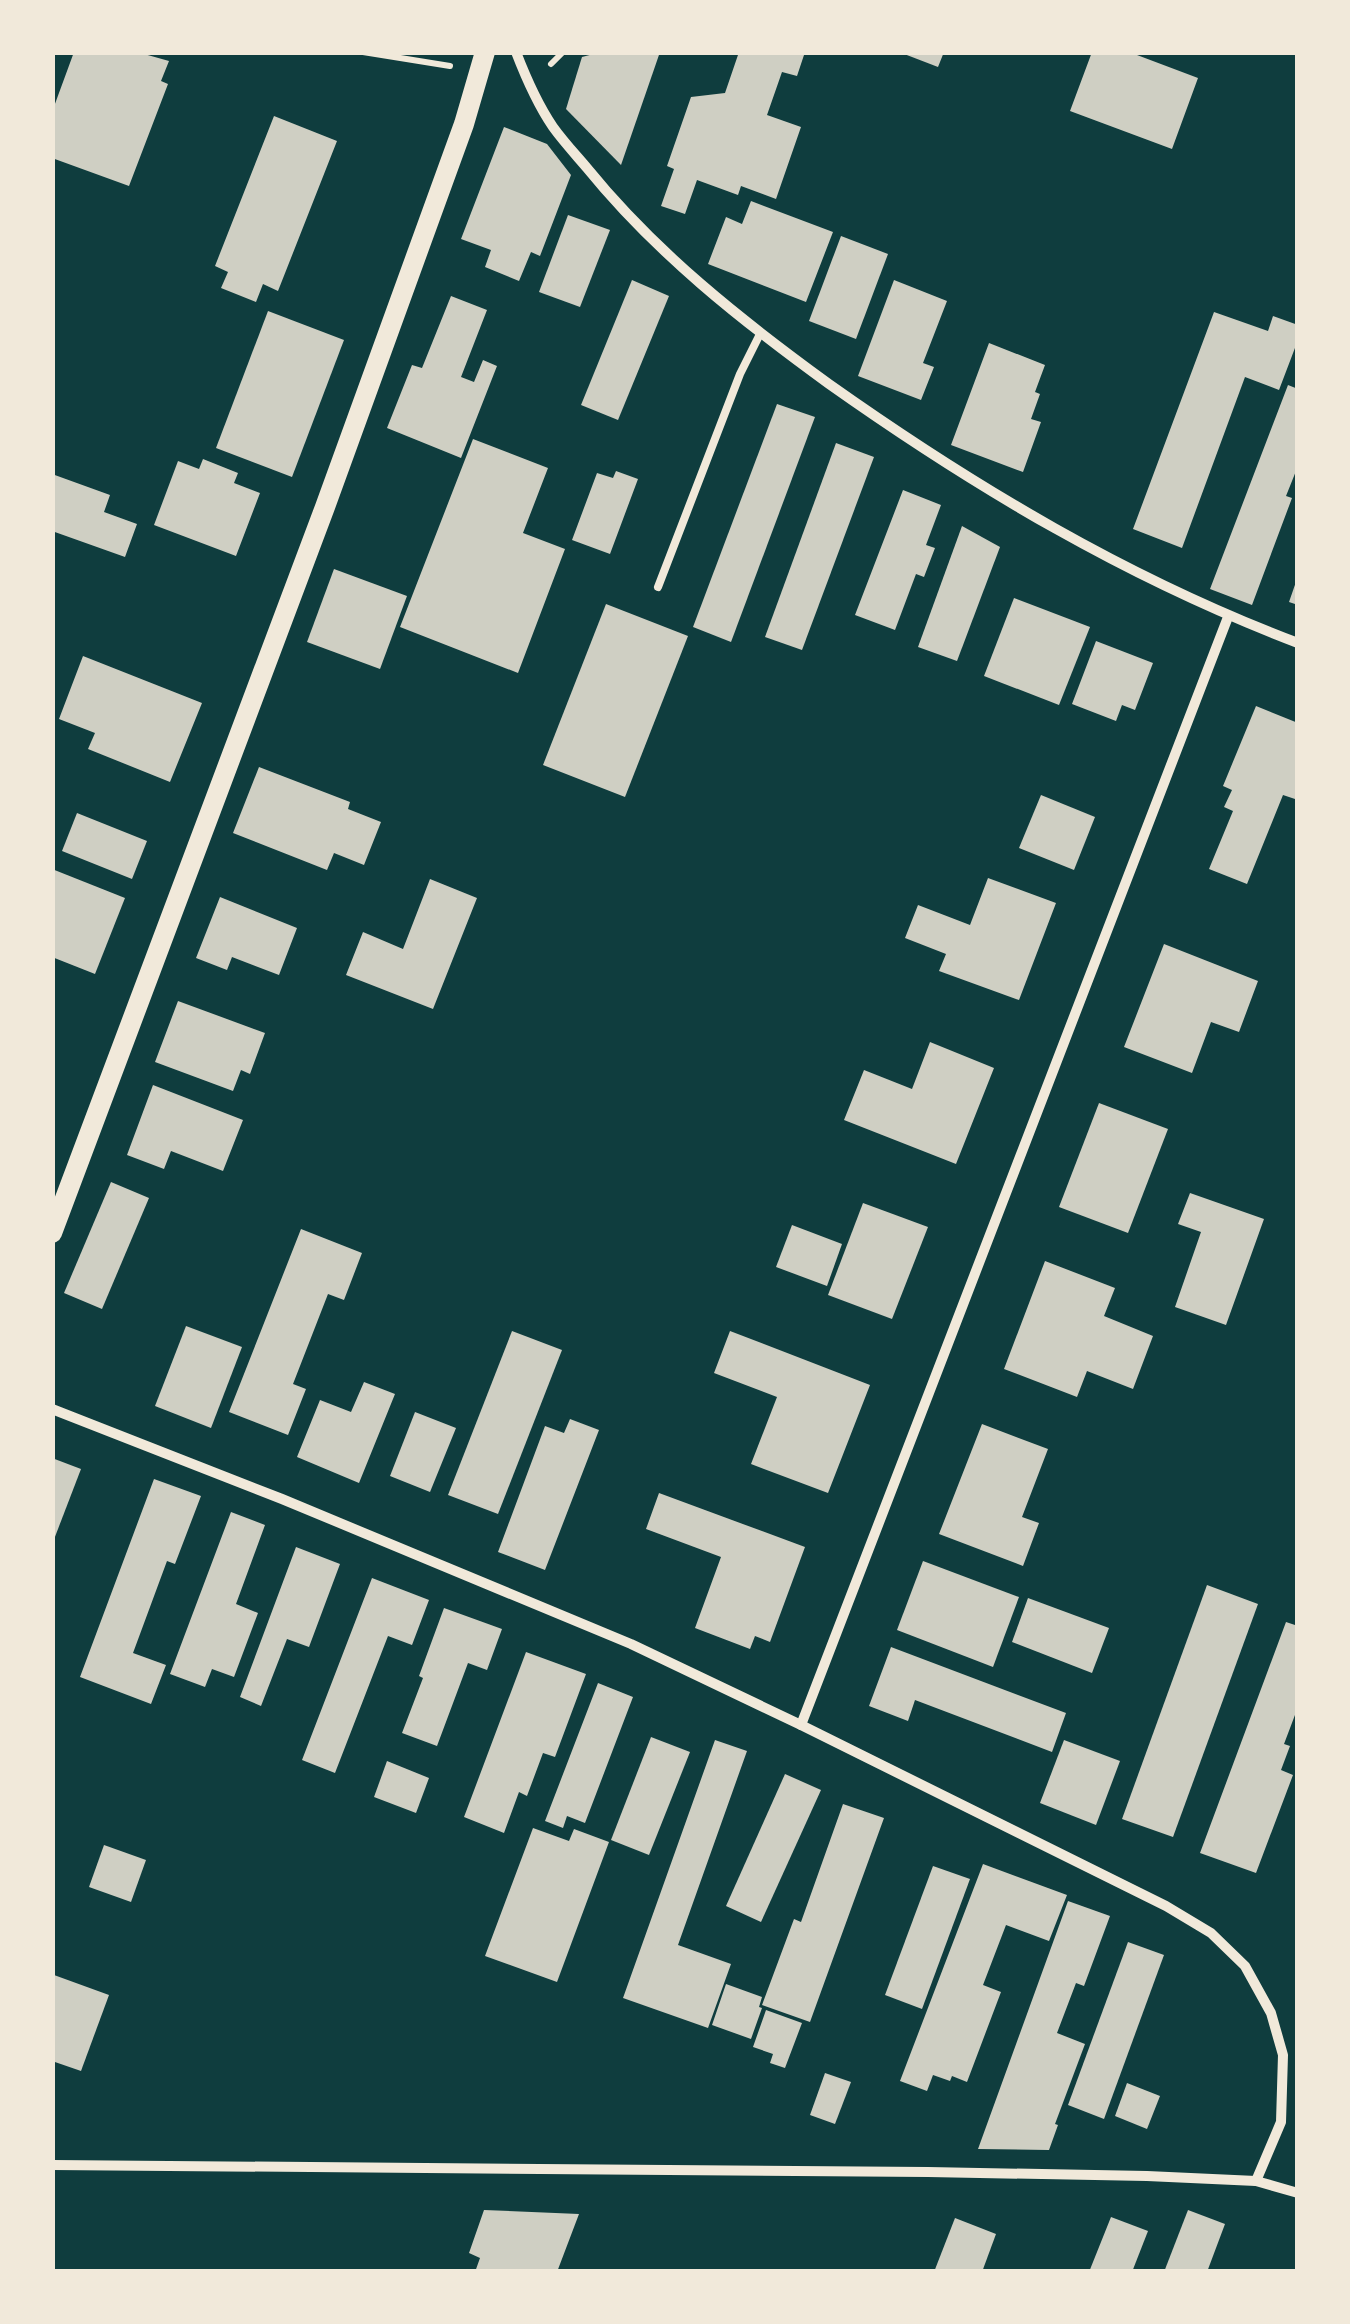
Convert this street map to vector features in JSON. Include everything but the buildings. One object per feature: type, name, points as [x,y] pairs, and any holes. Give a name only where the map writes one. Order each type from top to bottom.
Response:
[{"type":"main road","points":[[52,1233],[325,506],[464,124],[486,52]]},
{"type":"street","points":[[516,52],[553,126],[613,200],[709,293],[760,334],[884,423],[1000,499],[1145,578],[1228,617],[1298,643]]},
{"type":"street","points":[[802,1725],[1228,617]]},
{"type":"street","points":[[52,1409],[631,1644],[1166,1906],[1211,1934],[1245,1966],[1271,2013],[1284,2055],[1280,2122],[1256,2180]]},
{"type":"street","points":[[52,2165],[1147,2176],[1256,2180],[1298,2193]]},
{"type":"lane","points":[[658,587],[740,374],[760,334]]}]
